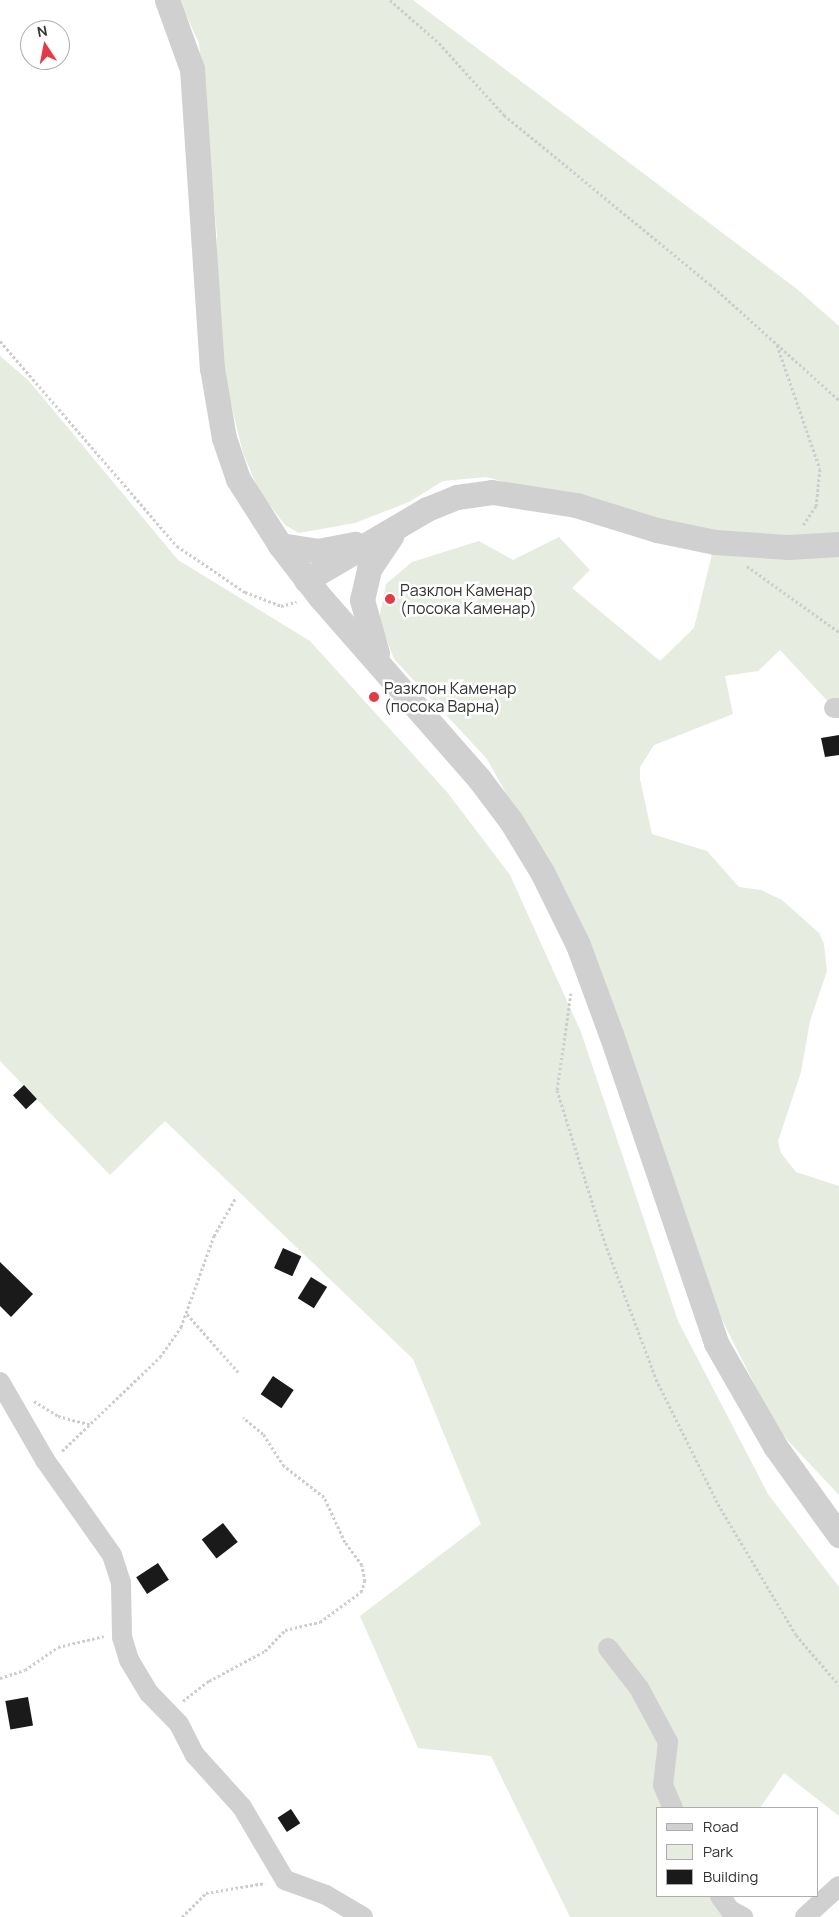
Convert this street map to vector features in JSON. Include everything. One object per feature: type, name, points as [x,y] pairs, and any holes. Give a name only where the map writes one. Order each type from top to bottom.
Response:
[{"type":"street","points":[[167,0],[192,69],[212,368],[224,438],[238,479],[280,545],[313,588],[480,780],[542,872],[578,945],[716,1343],[775,1446],[839,1535]]},
{"type":"street","points":[[313,588],[427,509],[458,497],[492,492],[576,505],[657,530],[715,542],[789,547],[839,544]]},
{"type":"street","points":[[280,545],[301,551],[336,549],[399,527]]},
{"type":"street","points":[[381,665],[362,600],[377,552],[399,527]]},
{"type":"street","points":[[0,1382],[46,1460],[112,1555],[120,1583],[122,1637],[134,1668],[169,1713],[195,1755],[242,1807],[286,1880],[326,1894],[363,1917]]},
{"type":"street","points":[[608,1648],[639,1688],[668,1742],[663,1785],[673,1807]]},
{"type":"street","points":[[805,1917],[839,1886]]},
{"type":"street","points":[[721,1897],[730,1910],[743,1917]]},
{"type":"path","points":[[390,0],[439,42],[504,115],[710,284],[839,400]]},
{"type":"path","points":[[0,341],[177,546],[245,592],[280,606],[313,588]]},
{"type":"path","points":[[776,344],[820,469],[816,506],[789,547]]},
{"type":"path","points":[[715,542],[839,632]]},
{"type":"path","points":[[572,984],[557,1090],[605,1243],[656,1379],[718,1504],[791,1627],[839,1685]]},
{"type":"path","points":[[46,1460],[56,1456],[92,1425],[160,1357],[186,1314],[214,1236],[235,1199]]},
{"type":"path","points":[[186,1314],[239,1373]]},
{"type":"path","points":[[25,1395],[58,1416],[92,1425]]},
{"type":"path","points":[[169,1713],[208,1681],[264,1651],[285,1630],[320,1622],[361,1592],[365,1582],[362,1565],[345,1542],[324,1497],[284,1466],[263,1434],[242,1417]]},
{"type":"path","points":[[0,1678],[25,1670],[58,1647],[96,1635],[122,1637]]},
{"type":"path","points":[[182,1917],[206,1893],[286,1880]]},
{"type":"green space","points":[[179,0],[413,0],[797,289],[839,326],[839,536],[700,533],[486,477],[443,481],[409,502],[355,523],[299,533],[285,525],[259,491],[243,453],[229,396],[214,303],[217,236],[199,43]]},
{"type":"green space","points":[[0,356],[29,381],[178,560],[310,641],[447,792],[510,875],[581,1032],[678,1321],[768,1494],[839,1587],[839,1816],[784,1773],[761,1807],[656,1807],[656,1897],[712,1897],[727,1917],[570,1917],[491,1756],[418,1748],[360,1616],[481,1524],[413,1359],[165,1121],[110,1175],[0,1061]]},
{"type":"green space","points":[[559,537],[590,570],[572,588],[660,661],[694,628],[715,542],[839,544],[839,708],[834,708],[780,650],[758,671],[725,676],[733,714],[654,745],[640,767],[640,779],[652,834],[707,851],[739,887],[761,890],[782,900],[819,933],[824,944],[827,971],[810,1021],[801,1072],[778,1141],[781,1153],[796,1172],[839,1186],[839,1495],[777,1429],[707,1290],[591,946],[487,759],[394,659],[379,619],[386,584],[412,562],[479,541],[513,560]]},
{"type":"building","points":[[839,735],[839,755],[825,757],[821,738]]},
{"type":"building","points":[[24,1085],[37,1099],[26,1109],[13,1095]]},
{"type":"building","points":[[283,1248],[301,1256],[292,1276],[274,1268]]},
{"type":"building","points":[[0,1262],[33,1294],[11,1317],[0,1306]]},
{"type":"building","points":[[311,1277],[327,1287],[314,1308],[298,1298]]},
{"type":"building","points":[[273,1376],[294,1390],[281,1408],[261,1394]]},
{"type":"building","points":[[223,1523],[238,1542],[216,1559],[202,1540]]},
{"type":"building","points":[[158,1563],[169,1580],[147,1594],[136,1577]]},
{"type":"building","points":[[28,1697],[33,1726],[10,1730],[5,1701]]},
{"type":"building","points":[[291,1809],[300,1823],[287,1832],[278,1818]]},
{"type":"place","name":"Разклон Каменар (посока Каменар)","points":[[390,599]]},
{"type":"place","name":"Разклон Каменар (посока Варна)","points":[[374,697]]}]
